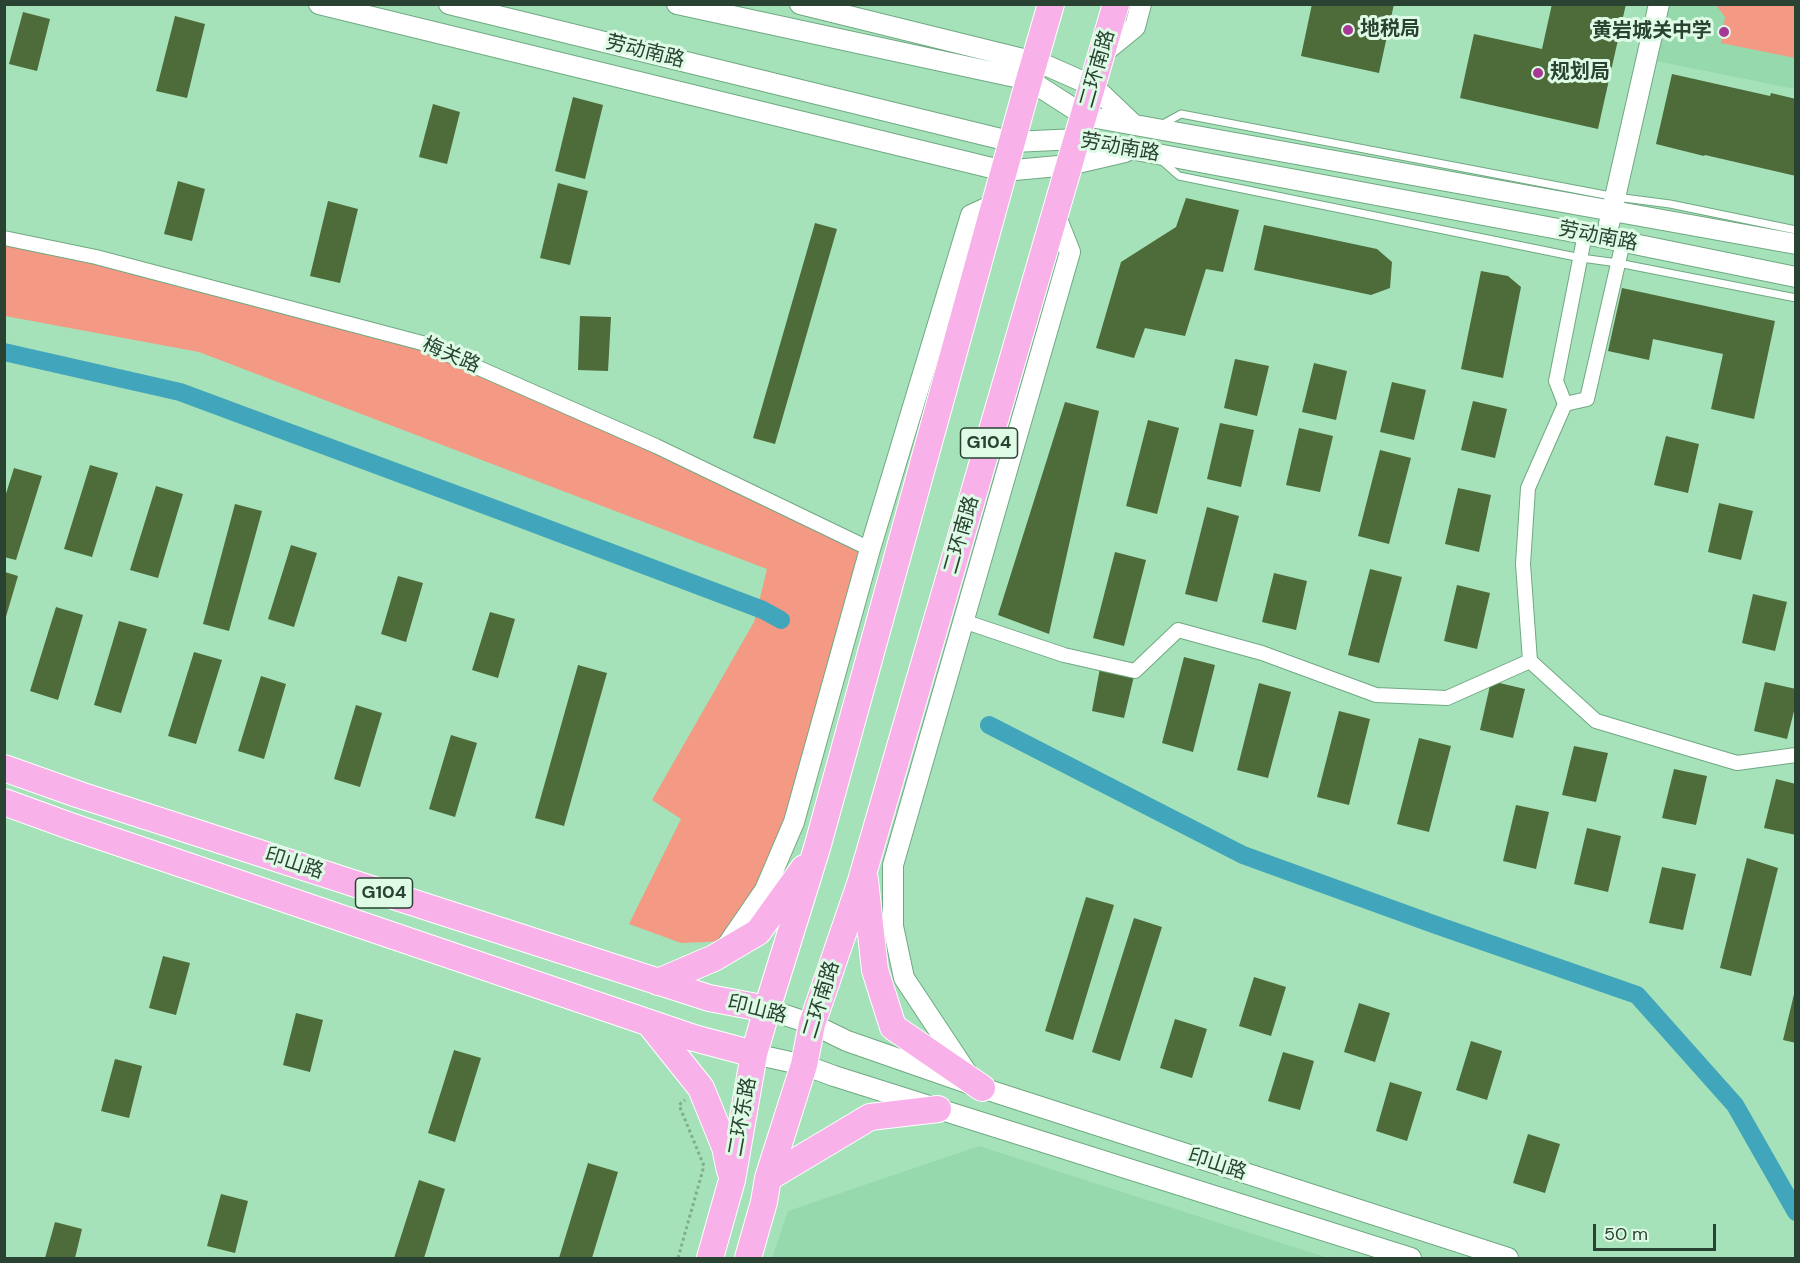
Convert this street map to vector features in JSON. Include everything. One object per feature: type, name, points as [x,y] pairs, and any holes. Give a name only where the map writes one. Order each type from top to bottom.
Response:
[{"type":"highway","name":"G104","points":[[754,1054],[818,848],[1051,4]]},
{"type":"highway","name":"二环南路","points":[[804,1065],[812,1024],[864,871],[1116,4]]},
{"type":"highway","name":"印山路","points":[[4,768],[658,982],[709,998],[767,1009]]},
{"type":"highway","name":"印山路","points":[[4,802],[649,1023],[754,1054]]},
{"type":"highway","points":[[658,982],[722,954],[758,932],[818,848]]},
{"type":"highway","points":[[864,871],[875,970],[893,1027],[978,1086]]},
{"type":"highway","points":[[649,1023],[700,1088],[725,1147],[732,1180]]},
{"type":"highway","name":"二环东路","points":[[732,1180],[754,1054]]},
{"type":"highway","name":"二环东路","points":[[768,1178],[804,1065]]},
{"type":"highway","points":[[768,1178],[870,1117],[938,1109]]},
{"type":"highway","name":"G104","points":[[748,1258],[764,1202],[768,1178]]},
{"type":"highway","name":"G104","points":[[710,1258],[732,1180]]},
{"type":"main road","points":[[319,4],[1004,171],[1070,165],[1134,150]]},
{"type":"main road","name":"劳动南路","points":[[449,4],[1013,141],[1081,128],[1134,125],[1614,204],[1796,244]]},
{"type":"main road","name":"劳动南路","points":[[677,4],[1031,71],[1081,128],[1134,150],[1585,234],[1796,277]]},
{"type":"main road","points":[[800,4],[1031,71],[1043,64],[1093,86],[1134,125]]},
{"type":"main road","points":[[1102,53],[1135,27],[1141,4]]},
{"type":"main road","points":[[1614,240],[1614,204],[1659,4]]},
{"type":"main road","points":[[722,954],[765,890],[794,822],[870,549],[971,215],[995,204]]},
{"type":"main road","points":[[978,1086],[904,978],[893,926],[893,865],[1070,252],[1055,214]]},
{"type":"main road","name":"印山路","points":[[767,1009],[812,1024],[847,1041],[978,1086],[1508,1258]]},
{"type":"main road","name":"印山路","points":[[754,1054],[804,1065],[1411,1258]]},
{"type":"street","points":[[1585,234],[1556,381],[1565,404],[1528,488],[1523,564],[1530,661],[1596,721],[1737,763],[1796,755]]},
{"type":"street","name":"梅关路","points":[[4,238],[96,257],[422,343],[656,446],[870,549]]},
{"type":"street","points":[[1565,404],[1587,399],[1618,263],[1614,240]]},
{"type":"street","points":[[963,621],[1064,655],[1135,671],[1178,630],[1262,653],[1376,695],[1447,698],[1530,661]]},
{"type":"lane","points":[[1155,154],[1179,176],[1581,258],[1618,263],[1796,298]]},
{"type":"lane","points":[[1614,204],[1670,204],[1796,230]]},
{"type":"path","points":[[678,1258],[704,1166],[679,1105],[700,1088]]},
{"type":"shaded area","name":"黄岩城关中学","points":[[1659,5],[1795,5],[1795,89],[1646,59]]},
{"type":"shaded area","points":[[1716,5],[1795,5],[1795,58],[1721,43],[1725,17]]},
{"type":"shaded area","points":[[4,238],[422,343],[870,549],[794,822],[731,941],[681,943],[629,924],[681,819],[652,800],[754,622],[767,569],[199,352],[5,316]]},
{"type":"shaded area","points":[[979,1146],[1328,1258],[772,1258],[788,1211]]},
{"type":"building","name":"地税局","points":[[1312,4],[1394,4],[1379,73],[1301,56]]},
{"type":"building","name":"规划局","points":[[1552,4],[1626,4],[1598,129],[1460,98],[1474,34],[1542,49]]},
{"type":"building","points":[[23,12],[50,19],[37,71],[9,64]]},
{"type":"building","points":[[175,16],[205,24],[187,98],[156,91]]},
{"type":"building","points":[[1672,74],[1770,96],[1771,93],[1796,99],[1796,176],[1656,144]]},
{"type":"building","points":[[573,97],[603,105],[585,179],[555,171]]},
{"type":"building","points":[[433,104],[460,112],[447,164],[419,157]]},
{"type":"building","points":[[178,181],[205,189],[192,241],[164,234]]},
{"type":"building","points":[[558,183],[588,191],[570,265],[540,258]]},
{"type":"building","points":[[1186,198],[1239,210],[1223,272],[1206,269],[1185,336],[1145,328],[1134,358],[1096,348],[1121,262],[1176,227]]},
{"type":"building","points":[[328,201],[358,209],[340,283],[310,276]]},
{"type":"building","points":[[815,223],[837,229],[775,444],[753,438]]},
{"type":"building","points":[[1264,225],[1377,249],[1392,262],[1390,288],[1371,295],[1254,270]]},
{"type":"building","points":[[1481,271],[1508,276],[1521,287],[1503,378],[1461,369]]},
{"type":"building","points":[[1622,288],[1775,321],[1754,419],[1711,409],[1723,354],[1653,339],[1649,360],[1608,351]]},
{"type":"building","points":[[580,316],[611,317],[608,371],[578,370]]},
{"type":"building","points":[[1235,359],[1269,366],[1257,416],[1224,408]]},
{"type":"building","points":[[1314,363],[1347,371],[1336,420],[1302,412]]},
{"type":"building","points":[[1392,382],[1426,390],[1414,440],[1380,432]]},
{"type":"building","points":[[1473,401],[1507,409],[1495,458],[1461,450]]},
{"type":"building","points":[[1065,402],[1099,411],[1049,634],[998,615]]},
{"type":"building","points":[[1148,420],[1179,428],[1157,514],[1126,506]]},
{"type":"building","points":[[1220,423],[1254,430],[1241,487],[1207,479]]},
{"type":"building","points":[[1299,428],[1333,436],[1320,492],[1286,485]]},
{"type":"building","points":[[1666,436],[1699,444],[1688,493],[1654,485]]},
{"type":"building","points":[[1380,450],[1411,458],[1389,544],[1358,536]]},
{"type":"building","points":[[90,465],[118,473],[92,557],[64,549]]},
{"type":"building","points":[[14,468],[42,476],[16,560],[4,557],[4,500]]},
{"type":"building","points":[[156,486],[183,494],[158,578],[130,570]]},
{"type":"building","points":[[1458,488],[1491,495],[1479,552],[1445,544]]},
{"type":"building","points":[[1719,503],[1753,511],[1741,560],[1708,552]]},
{"type":"building","points":[[235,504],[262,511],[229,631],[203,624]]},
{"type":"building","points":[[1207,507],[1239,516],[1217,602],[1185,594]]},
{"type":"building","points":[[291,545],[317,553],[294,627],[268,619]]},
{"type":"building","points":[[1115,552],[1146,560],[1124,646],[1093,638]]},
{"type":"building","points":[[1370,569],[1402,577],[1379,663],[1348,655]]},
{"type":"building","points":[[5,572],[18,576],[5,620]]},
{"type":"building","points":[[1274,573],[1307,581],[1296,630],[1262,622]]},
{"type":"building","points":[[398,576],[423,583],[406,642],[381,634]]},
{"type":"building","points":[[1457,585],[1490,593],[1477,649],[1444,641]]},
{"type":"building","points":[[1753,594],[1787,602],[1775,651],[1742,643]]},
{"type":"building","points":[[56,607],[83,615],[58,700],[30,691]]},
{"type":"building","points":[[490,612],[515,619],[498,678],[472,670]]},
{"type":"building","points":[[119,621],[147,629],[121,713],[94,705]]},
{"type":"building","points":[[194,652],[222,660],[196,744],[168,736]]},
{"type":"building","points":[[1184,657],[1215,665],[1193,752],[1162,743]]},
{"type":"building","points":[[578,665],[607,673],[564,826],[535,818]]},
{"type":"building","points":[[1100,668],[1134,676],[1124,718],[1092,711]]},
{"type":"building","points":[[261,676],[286,684],[264,759],[238,751]]},
{"type":"building","points":[[1491,681],[1525,689],[1513,738],[1480,730]]},
{"type":"building","points":[[1765,682],[1796,689],[1796,703],[1787,739],[1754,731]]},
{"type":"building","points":[[1259,683],[1291,692],[1268,778],[1237,770]]},
{"type":"building","points":[[356,705],[382,713],[360,787],[334,779]]},
{"type":"building","points":[[1339,711],[1370,719],[1349,805],[1317,797]]},
{"type":"building","points":[[451,735],[477,743],[455,817],[429,809]]},
{"type":"building","points":[[1419,738],[1451,746],[1429,832],[1397,824]]},
{"type":"building","points":[[1574,746],[1608,753],[1596,802],[1562,795]]},
{"type":"building","points":[[1674,769],[1707,776],[1696,825],[1662,818]]},
{"type":"building","points":[[1776,779],[1796,784],[1796,835],[1764,828]]},
{"type":"building","points":[[1516,805],[1549,812],[1536,869],[1503,861]]},
{"type":"building","points":[[1587,828],[1621,836],[1608,892],[1574,884]]},
{"type":"building","points":[[1747,858],[1778,868],[1751,976],[1720,968]]},
{"type":"building","points":[[1662,867],[1696,874],[1683,930],[1649,923]]},
{"type":"building","points":[[1086,897],[1114,905],[1073,1040],[1045,1031]]},
{"type":"building","points":[[1134,918],[1162,927],[1120,1061],[1092,1052]]},
{"type":"building","points":[[163,956],[190,963],[176,1015],[149,1008]]},
{"type":"building","points":[[1254,977],[1286,987],[1271,1036],[1239,1026]]},
{"type":"building","points":[[1796,990],[1796,1043],[1783,1040]]},
{"type":"building","points":[[1359,1003],[1390,1013],[1375,1062],[1344,1052]]},
{"type":"building","points":[[296,1013],[323,1020],[310,1072],[283,1065]]},
{"type":"building","points":[[1175,1019],[1207,1029],[1192,1078],[1160,1068]]},
{"type":"building","points":[[1471,1041],[1502,1051],[1487,1100],[1456,1090]]},
{"type":"building","points":[[454,1050],[481,1058],[455,1142],[428,1133]]},
{"type":"building","points":[[1283,1052],[1314,1061],[1300,1110],[1268,1101]]},
{"type":"building","points":[[115,1059],[142,1066],[129,1118],[101,1111]]},
{"type":"building","points":[[1390,1082],[1422,1092],[1407,1141],[1376,1131]]},
{"type":"building","points":[[1528,1134],[1560,1144],[1545,1193],[1513,1183]]},
{"type":"building","points":[[588,1163],[618,1172],[592,1258],[559,1258]]},
{"type":"building","points":[[419,1180],[445,1189],[424,1258],[394,1258]]},
{"type":"building","points":[[221,1194],[248,1201],[235,1253],[207,1246]]},
{"type":"building","points":[[55,1222],[82,1229],[75,1258],[45,1258]]},
{"type":"waterway","points":[[4,352],[180,392],[763,610],[781,620]]},
{"type":"waterway","points":[[989,725],[1243,855],[1637,995],[1735,1105],[1796,1212]]},
{"type":"place","name":"地税局","points":[[1348,30]]},
{"type":"place","name":"黄岩城关中学","points":[[1724,32]]},
{"type":"place","name":"规划局","points":[[1538,73]]}]
